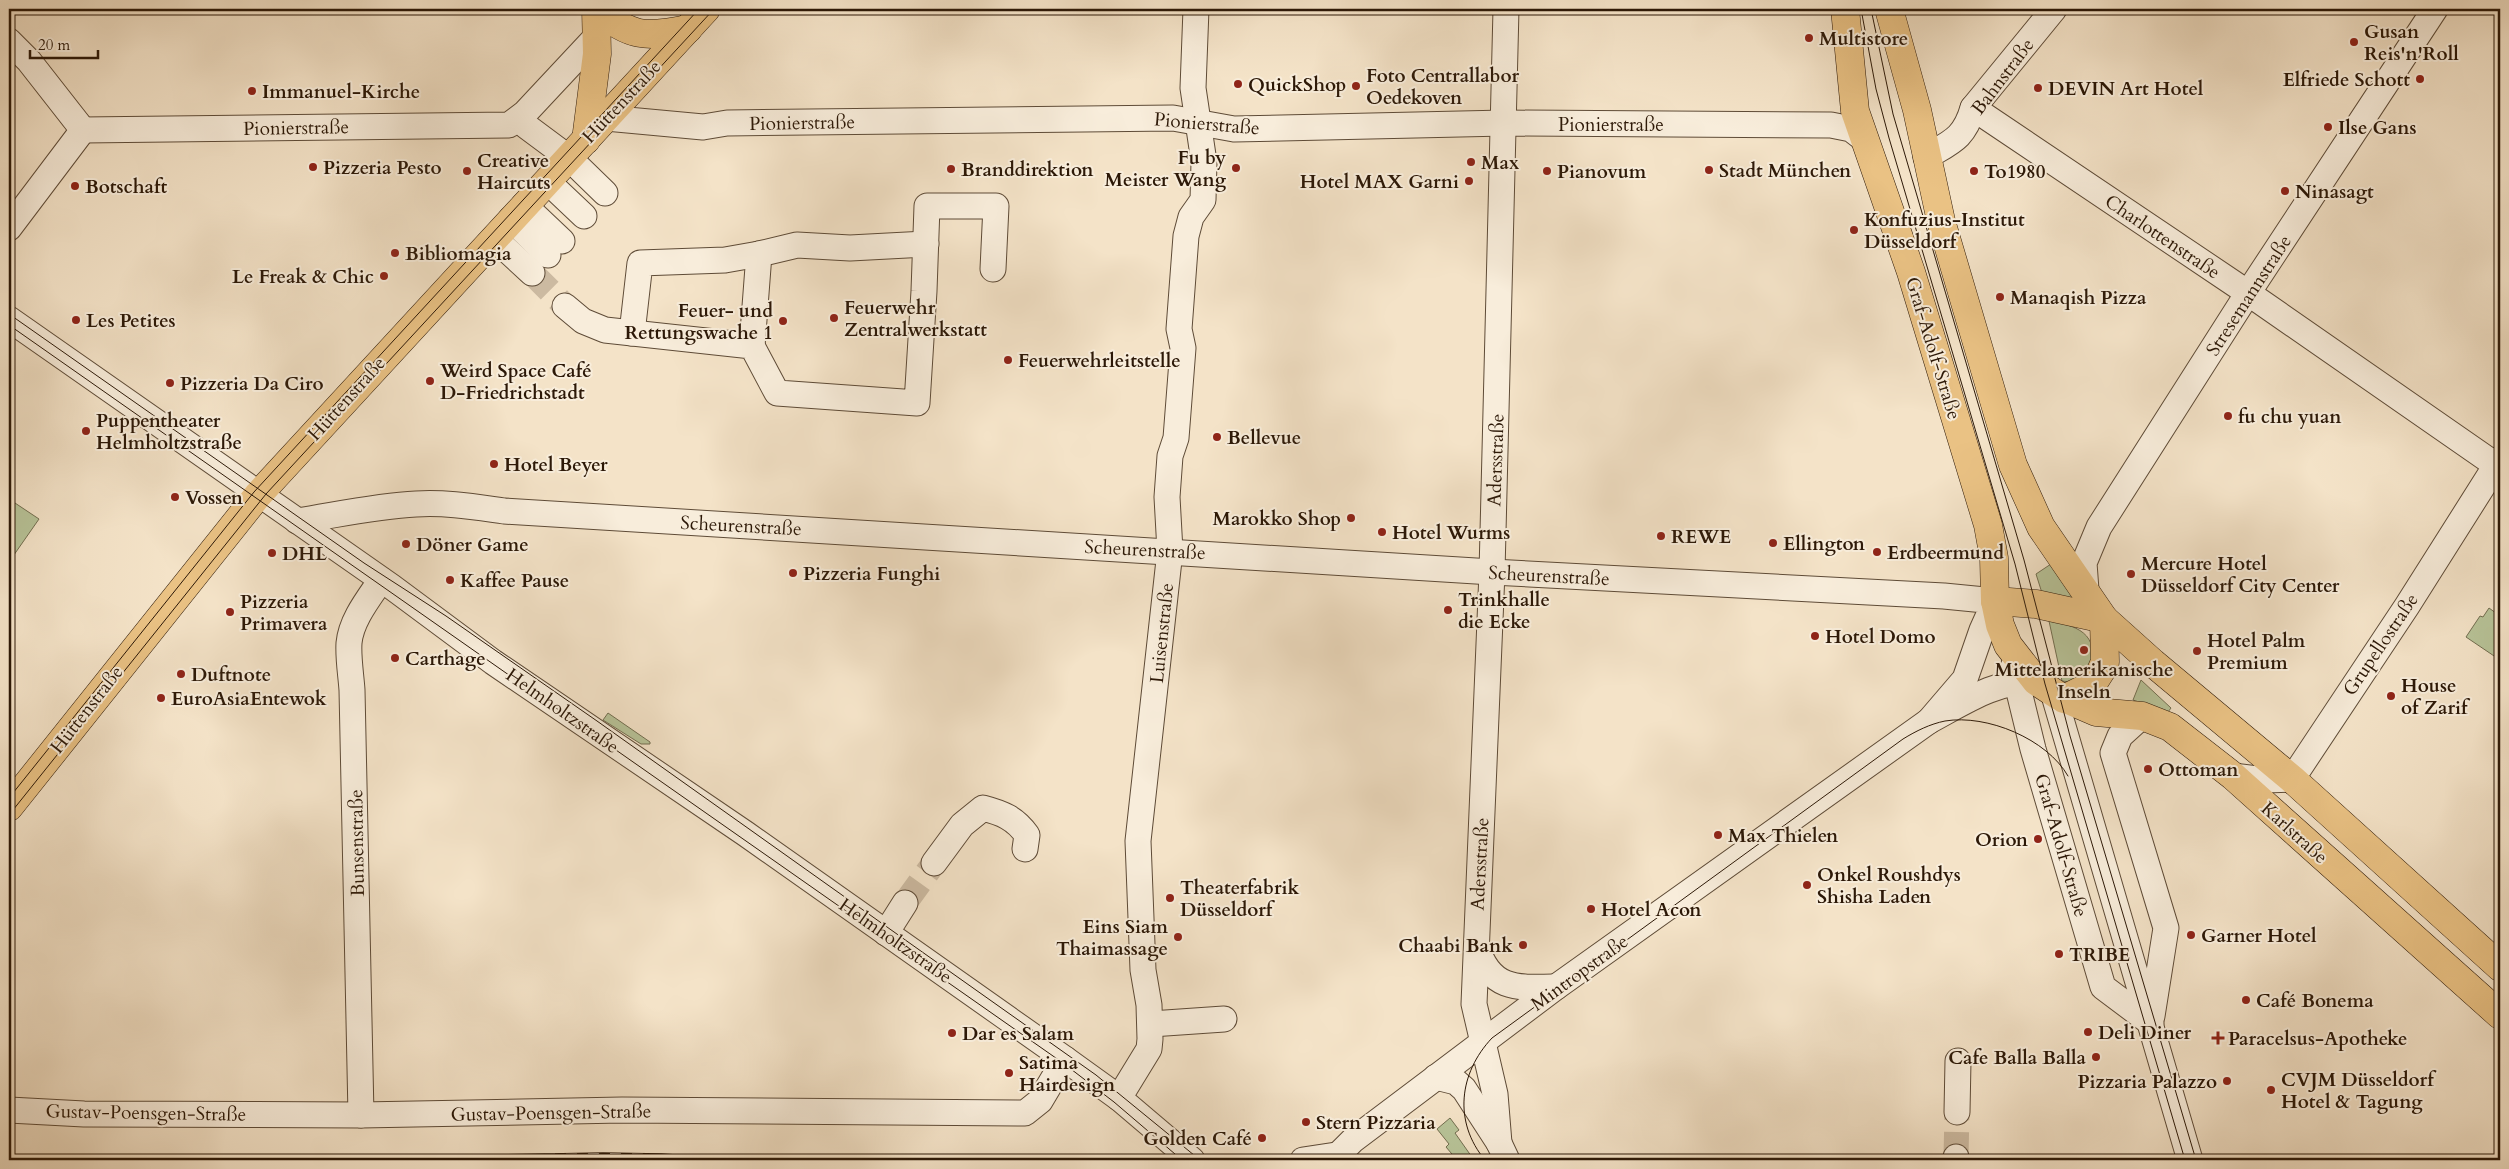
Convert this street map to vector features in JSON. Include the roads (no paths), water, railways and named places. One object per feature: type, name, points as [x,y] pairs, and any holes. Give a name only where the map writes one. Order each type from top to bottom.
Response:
[{"type":"main road","points":[[596,9],[615,24],[633,32],[654,34],[688,28]]},
{"type":"main road","points":[[577,149],[597,54],[596,9]]},
{"type":"main road","name":"Hüttenstraße","points":[[9,807],[258,495],[706,9]]},
{"type":"main road","name":"Graf-Adolf-Straße","points":[[1846,9],[1853,98],[1864,139],[1911,272],[1988,525],[1994,558],[1995,601],[2000,625],[2008,645],[2043,689]]},
{"type":"main road","points":[[1889,9],[1917,110],[1926,156]]},
{"type":"main road","name":"Karlstraße","points":[[1926,156],[1942,221],[2013,465],[2041,526],[2104,619],[2137,650],[2292,779],[2500,967]]},
{"type":"main road","points":[[1995,601],[2044,606],[2104,619],[2105,662],[2092,685],[2043,689]]},
{"type":"main road","name":"Karlstraße","points":[[2043,689],[2096,712],[2142,716],[2170,727],[2233,776],[2500,1015]]},
{"type":"street","name":"Luisenstraße","points":[[1119,1098],[1149,1048],[1151,1024],[1143,970],[1138,841],[1170,550],[1166,497],[1170,456],[1176,438],[1182,348],[1179,329],[1186,236],[1191,217],[1203,200],[1204,162],[1193,88],[1196,9]]},
{"type":"street","name":"Adersstraße","points":[[1503,1152],[1495,1094],[1474,1004],[1492,572],[1506,9]]},
{"type":"street","name":"Bahnstraße","points":[[1926,156],[1950,144],[1962,134],[1968,125],[1973,108],[2054,9]]},
{"type":"street","name":"Stresemannstraße","points":[[2086,590],[2084,563],[2099,527],[2248,293],[2435,9]]},
{"type":"street","points":[[596,36],[525,113],[517,126],[577,149],[605,193]]},
{"type":"street","points":[[9,42],[29,61],[83,130],[9,228]]},
{"type":"street","name":"Charlottenstraße","points":[[1973,108],[2499,464]]},
{"type":"street","name":"Pionierstraße","points":[[606,118],[703,127],[727,123],[1173,118],[1234,129],[1504,123],[1831,125],[1851,129],[1864,139]]},
{"type":"street","name":"Pionierstraße","points":[[83,130],[517,126]]},
{"type":"street","points":[[759,254],[752,346],[778,393],[917,403],[926,244],[926,206],[996,206],[993,270]]},
{"type":"street","points":[[522,207],[567,235],[522,207]]},
{"type":"street","points":[[522,207],[532,273]]},
{"type":"street","points":[[632,333],[640,263],[726,260],[796,245],[850,248],[926,244]]},
{"type":"street","points":[[565,306],[583,321],[605,330],[752,346]]},
{"type":"street","name":"Helmholtzstraße","points":[[9,318],[381,580],[500,667],[746,834],[1119,1098]]},
{"type":"street","name":"Grupellostraße","points":[[2292,779],[2499,464]]},
{"type":"street","name":"Scheurenstraße","points":[[296,521],[372,508],[434,504],[504,511],[1170,550],[1492,572],[1911,596],[1944,596],[1995,601]]},
{"type":"street","name":"Bunsenstraße","points":[[361,1116],[353,700],[349,641],[355,621],[381,580]]},
{"type":"street","name":"Graf-Adolf-Straße","points":[[1972,664],[1982,630],[1995,601]]},
{"type":"street","name":"Mintropstraße","points":[[1929,721],[1960,686],[1972,664]]},
{"type":"street","name":"Graf-Adolf-Straße","points":[[2043,689],[2036,757],[2103,987],[2151,1023]]},
{"type":"street","name":"Graf-Adolf-Straße","points":[[2043,689],[2151,1023],[2190,1160]]},
{"type":"street","name":"Mintropstraße","points":[[1334,1158],[1556,987],[1929,721],[1981,693],[2043,689]]},
{"type":"street","name":"Graf-Adolf-Straße","points":[[2142,716],[2120,736],[2113,753],[2166,928],[2151,1023]]},
{"type":"street","points":[[2233,776],[2265,780],[2292,779]]},
{"type":"street","points":[[934,863],[962,825],[983,808],[1002,813],[1017,823],[1027,835],[1025,849]]},
{"type":"street","points":[[886,933],[906,903]]},
{"type":"street","name":"Adersstraße","points":[[1476,940],[1482,961],[1491,976],[1500,981],[1524,988],[1556,987]]},
{"type":"street","points":[[1151,1024],[1224,1019]]},
{"type":"street","name":"Gustav-Poensgen-Straße","points":[[9,1110],[84,1114],[361,1116],[622,1110],[1025,1112],[1040,1101],[1065,1059]]},
{"type":"street","points":[[1957,1112],[1958,1061]]},
{"type":"street","name":"Adersstraße","points":[[1436,1078],[1461,1085],[1503,1152]]},
{"type":"street","points":[[1119,1098],[1192,1160]]},
{"type":"street","points":[[1303,1160],[1334,1158]]},
{"type":"tunnel","points":[[532,273],[565,306]]},
{"type":"tunnel","points":[[905,903],[934,863]]},
{"type":"tunnel","points":[[1956,1157],[1957,1112]]},
{"type":"tram line","points":[[9,798],[254,492],[699,9]]},
{"type":"tram line","points":[[9,815],[266,494],[714,9]]},
{"type":"tram line","points":[[1861,9],[1876,89],[1889,138],[2015,564],[2045,684],[2185,1160]]},
{"type":"tram line","points":[[1871,9],[1893,114],[2024,560],[2070,736],[2196,1160]]},
{"type":"tram line","points":[[9,314],[364,563],[446,616],[597,721],[1096,1075],[1200,1160]]},
{"type":"tram line","points":[[9,325],[1063,1063],[1114,1102],[1182,1160]]},
{"type":"tram line","points":[[1485,1160],[1468,1130],[1464,1114],[1464,1098],[1472,1066],[1492,1038],[1903,739],[1923,728],[1945,721],[1979,721],[2014,732],[2031,740],[2046,751],[2068,776]]},
{"type":"railway","points":[[324,1160],[603,1155],[723,1160]]},
{"type":"place","name":"Multistore","points":[[1809,38]]},
{"type":"place","name":"Gusan Reis'n'Roll","points":[[2354,42]]},
{"type":"place","name":"Elfriede Schott","points":[[2420,79]]},
{"type":"place","name":"QuickShop","points":[[1238,84]]},
{"type":"place","name":"Foto Centrallabor Oedekoven","points":[[1356,86]]},
{"type":"place","name":"DEVIN Art Hotel","points":[[2038,88]]},
{"type":"place","name":"Immanuel-Kirche","points":[[252,91]]},
{"type":"place","name":"Ilse Gans","points":[[2328,127]]},
{"type":"place","name":"Max","points":[[1471,162]]},
{"type":"place","name":"Pizzeria Pesto","points":[[313,167]]},
{"type":"place","name":"Fu by Meister Wang","points":[[1236,168]]},
{"type":"place","name":"Branddirektion","points":[[951,169]]},
{"type":"place","name":"Stadt München","points":[[1709,170]]},
{"type":"place","name":"Creative Haircuts","points":[[467,171]]},
{"type":"place","name":"Pianovum","points":[[1547,171]]},
{"type":"place","name":"To1980","points":[[1974,171]]},
{"type":"place","name":"Hotel MAX Garni","points":[[1469,181]]},
{"type":"place","name":"Botschaft","points":[[75,186]]},
{"type":"place","name":"Ninasagt","points":[[2285,191]]},
{"type":"place","name":"Konfuzius-Institut Düsseldorf","points":[[1854,230]]},
{"type":"place","name":"Bibliomagia","points":[[395,253]]},
{"type":"place","name":"Le Freak & Chic","points":[[384,276]]},
{"type":"place","name":"Manaqish Pizza","points":[[2000,297]]},
{"type":"place","name":"Feuerwehr Zentralwerkstatt","points":[[834,318]]},
{"type":"place","name":"Les Petites","points":[[76,320]]},
{"type":"place","name":"Feuer- und Rettungswache 1","points":[[783,321]]},
{"type":"place","name":"Feuerwehrleitstelle","points":[[1008,360]]},
{"type":"place","name":"Weird Space Café D-Friedrichstadt","points":[[430,381]]},
{"type":"place","name":"Pizzeria Da Ciro","points":[[170,383]]},
{"type":"place","name":"fu chu yuan","points":[[2228,416]]},
{"type":"place","name":"Puppentheater Helmholtzstraße","points":[[86,431]]},
{"type":"place","name":"Bellevue","points":[[1217,437]]},
{"type":"place","name":"Hotel Beyer","points":[[494,464]]},
{"type":"place","name":"Vossen","points":[[175,497]]},
{"type":"place","name":"Marokko Shop","points":[[1351,518]]},
{"type":"place","name":"Hotel Wurms","points":[[1382,532]]},
{"type":"place","name":"REWE","points":[[1661,536]]},
{"type":"place","name":"Ellington","points":[[1773,543]]},
{"type":"place","name":"Döner Game","points":[[406,544]]},
{"type":"place","name":"Erdbeermund","points":[[1877,552]]},
{"type":"place","name":"DHL","points":[[272,553]]},
{"type":"place","name":"Pizzeria Funghi","points":[[793,573]]},
{"type":"place","name":"Mercure Hotel Düsseldorf City Center","points":[[2131,574]]},
{"type":"place","name":"Kaffee Pause","points":[[450,580]]},
{"type":"place","name":"Trinkhalle die Ecke","points":[[1448,610]]},
{"type":"place","name":"Pizzeria Primavera","points":[[230,612]]},
{"type":"place","name":"Hotel Domo","points":[[1815,636]]},
{"type":"place","name":"Mittelamerikanische Inseln","points":[[2084,650]]},
{"type":"place","name":"Hotel Palm Premium","points":[[2197,651]]},
{"type":"place","name":"Carthage","points":[[395,658]]},
{"type":"place","name":"Duftnote","points":[[181,674]]},
{"type":"place","name":"House of Zarif","points":[[2391,696]]},
{"type":"place","name":"EuroAsiaEntewok","points":[[161,698]]},
{"type":"place","name":"Ottoman","points":[[2148,769]]},
{"type":"place","name":"Max Thielen","points":[[1718,835]]},
{"type":"place","name":"Orion","points":[[2038,839]]},
{"type":"place","name":"Onkel Roushdys Shisha Laden","points":[[1807,885]]},
{"type":"place","name":"Theaterfabrik Düsseldorf","points":[[1170,898]]},
{"type":"place","name":"Hotel Acon","points":[[1591,909]]},
{"type":"place","name":"Garner Hotel","points":[[2191,935]]},
{"type":"place","name":"Eins Siam Thaimassage","points":[[1178,937]]},
{"type":"place","name":"Chaabi Bank","points":[[1523,945]]},
{"type":"place","name":"TRIBE","points":[[2059,954]]},
{"type":"place","name":"Café Bonema","points":[[2246,1000]]},
{"type":"place","name":"Deli Diner","points":[[2088,1032]]},
{"type":"place","name":"Dar es Salam","points":[[952,1033]]},
{"type":"place","name":"Paracelsus-Apotheke","points":[[2218,1038]]},
{"type":"place","name":"Cafe Balla Balla","points":[[2096,1057]]},
{"type":"place","name":"Satima Hairdesign","points":[[1009,1073]]},
{"type":"place","name":"Pizzaria Palazzo","points":[[2227,1081]]},
{"type":"place","name":"CVJM Düsseldorf Hotel & Tagung","points":[[2271,1090]]},
{"type":"place","name":"Stern Pizzaria","points":[[1306,1122]]},
{"type":"place","name":"Golden Café","points":[[1262,1138]]}]
